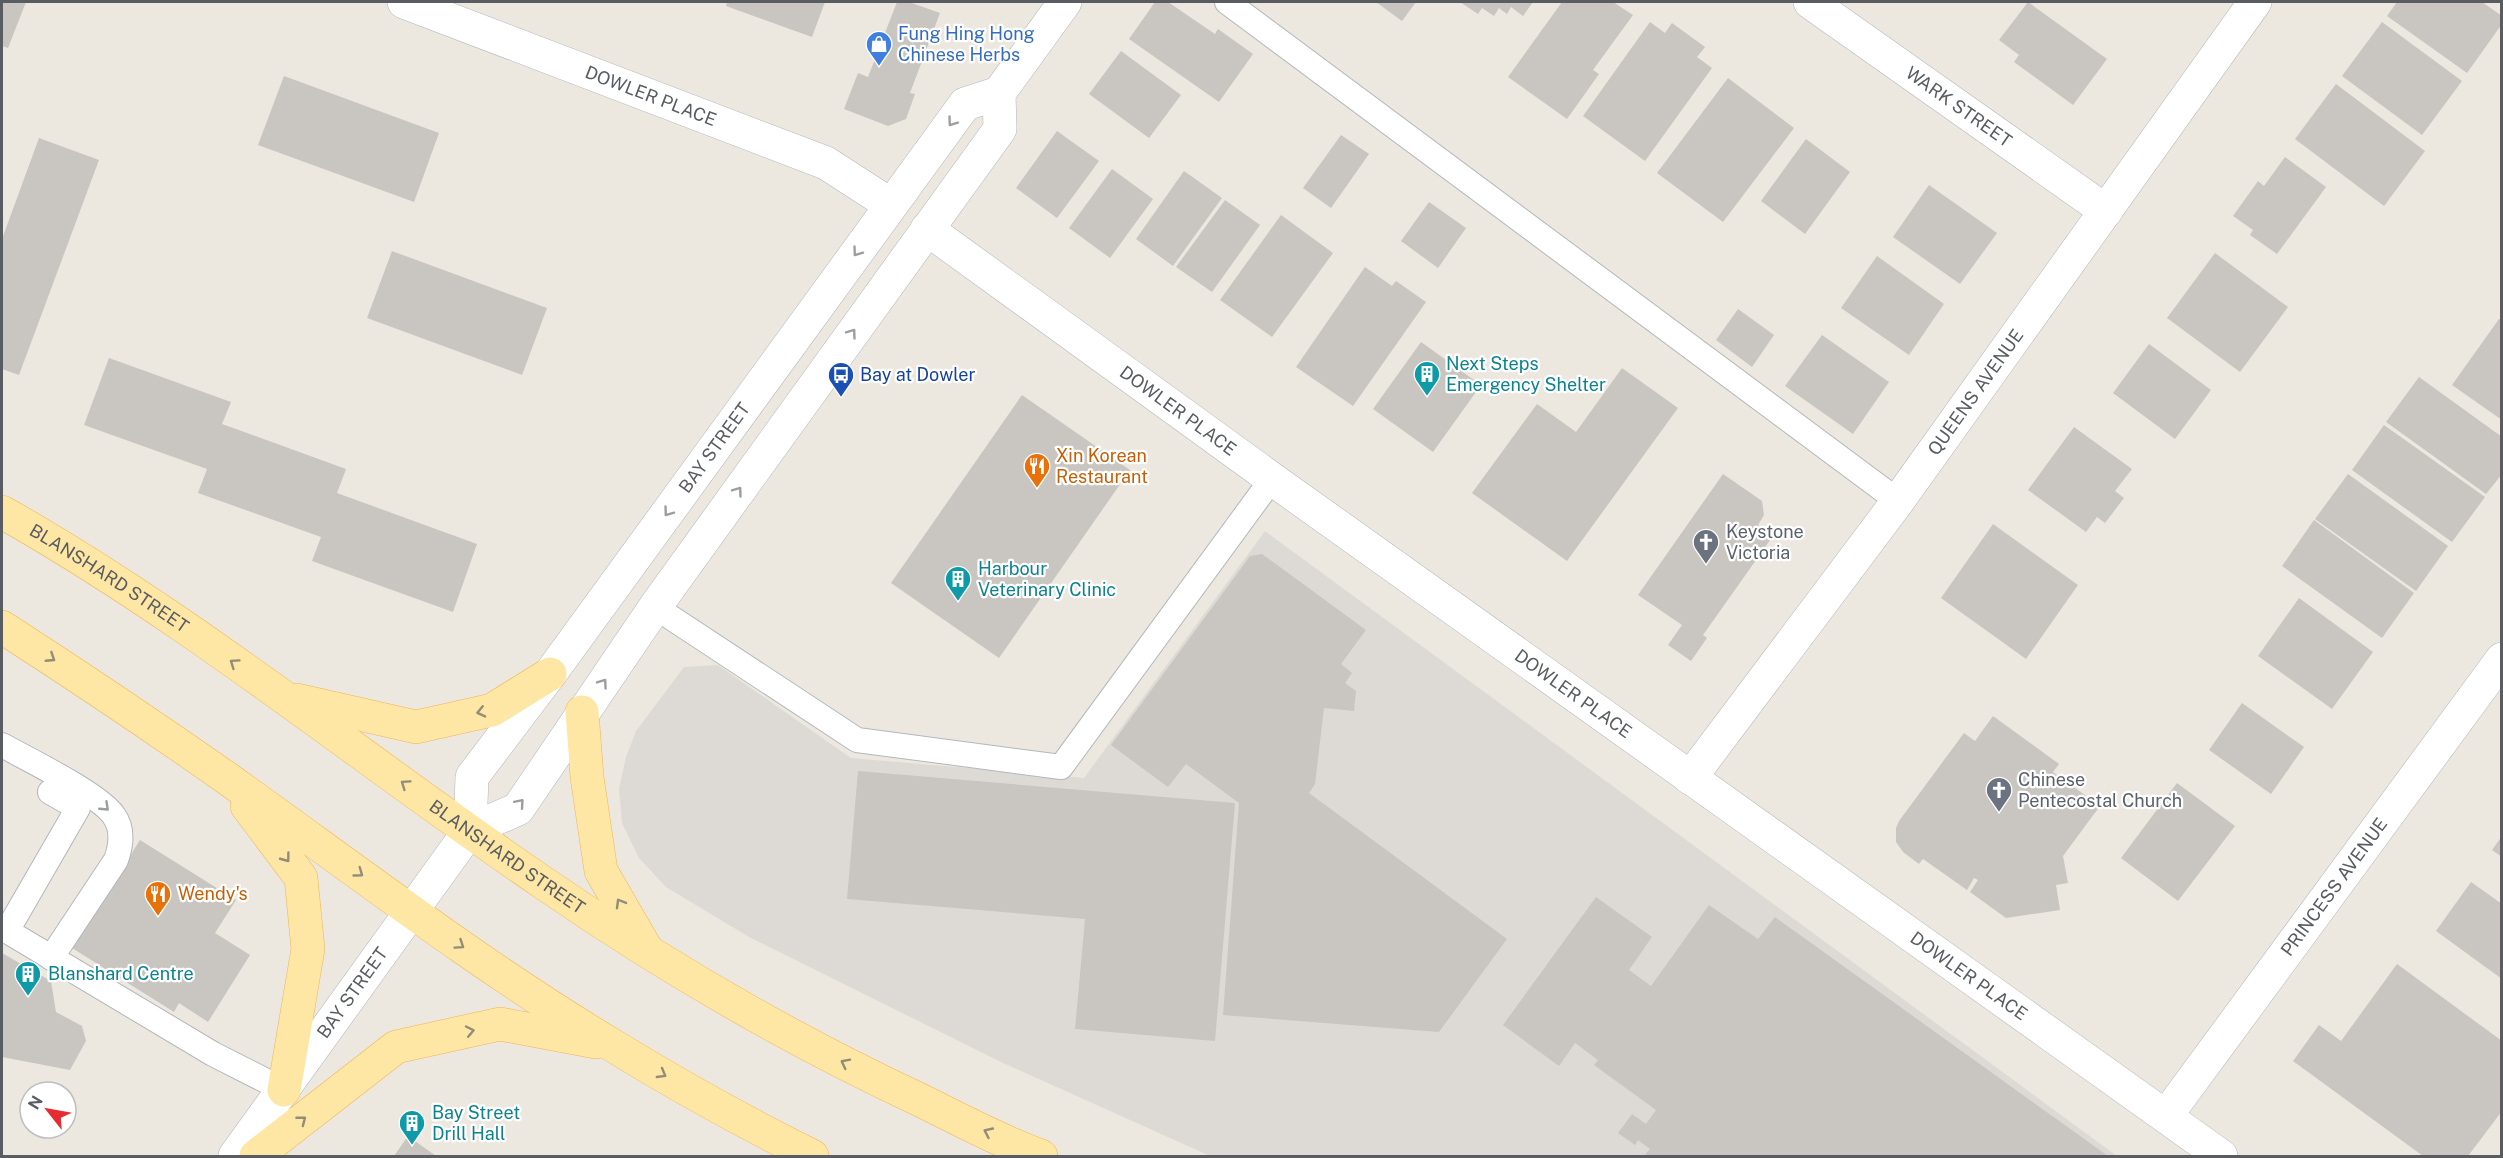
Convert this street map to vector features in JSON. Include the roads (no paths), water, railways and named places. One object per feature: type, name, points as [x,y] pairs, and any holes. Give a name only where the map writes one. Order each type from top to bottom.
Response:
[{"type":"main road","name":"BLANSHARD STREET","points":[[2,512],[131,592],[544,884],[649,953],[777,1029],[897,1089],[1041,1156]]},
{"type":"main road","points":[[2,627],[78,676],[226,778],[412,912],[611,1045],[752,1125],[812,1156]]},
{"type":"main road","points":[[282,697],[416,727],[492,710],[550,674]]},
{"type":"main road","points":[[582,712],[587,777],[601,871],[649,953]]},
{"type":"main road","points":[[226,778],[301,878],[308,949],[284,1090]]},
{"type":"main road","points":[[256,1156],[396,1047],[500,1024],[611,1045]]},
{"type":"street","name":"DOWLER PLACE","points":[[404,2],[826,163],[891,205]]},
{"type":"street","points":[[470,830],[518,809],[655,607],[1000,129],[999,93],[1065,2]]},
{"type":"street","name":"WARK STREET","points":[[1810,2],[2106,211]]},
{"type":"street","name":"QUEENS AVENUE","points":[[1690,778],[1898,501],[2255,2]]},
{"type":"street","name":"BAY STREET","points":[[235,1156],[470,830],[472,777],[550,674],[965,104],[999,93]]},
{"type":"street","name":"DOWLER PLACE","points":[[927,229],[1690,778],[2221,1156]]},
{"type":"street","name":"PRINCESS AVENUE","points":[[2166,1116],[2502,659]]},
{"type":"lane","points":[[1227,2],[1898,501]]},
{"type":"lane","points":[[655,607],[856,740],[1061,767],[1272,478]]},
{"type":"lane","points":[[2,745],[101,802],[115,816],[120,830],[121,844],[117,860],[51,958]]},
{"type":"lane","points":[[2,763],[78,808],[4,930],[213,1054],[284,1090]]},
{"type":"place","name":"Fung Hing Hong Chinese Herbs","points":[[879,67]]},
{"type":"place","name":"Next Steps Emergency Shelter","points":[[1427,397]]},
{"type":"place","name":"Bay at Dowler","points":[[841,398]]},
{"type":"place","name":"Xin Korean Restaurant","points":[[1037,489]]},
{"type":"place","name":"Keystone Victoria","points":[[1706,565]]},
{"type":"place","name":"Harbour Veterinary Clinic","points":[[958,602]]},
{"type":"place","name":"Chinese Pentecostal Church","points":[[1999,813]]},
{"type":"place","name":"Wendy's","points":[[158,917]]},
{"type":"place","name":"Blanshard Centre","points":[[28,997]]},
{"type":"place","name":"Bay Street Drill Hall","points":[[412,1146]]}]
